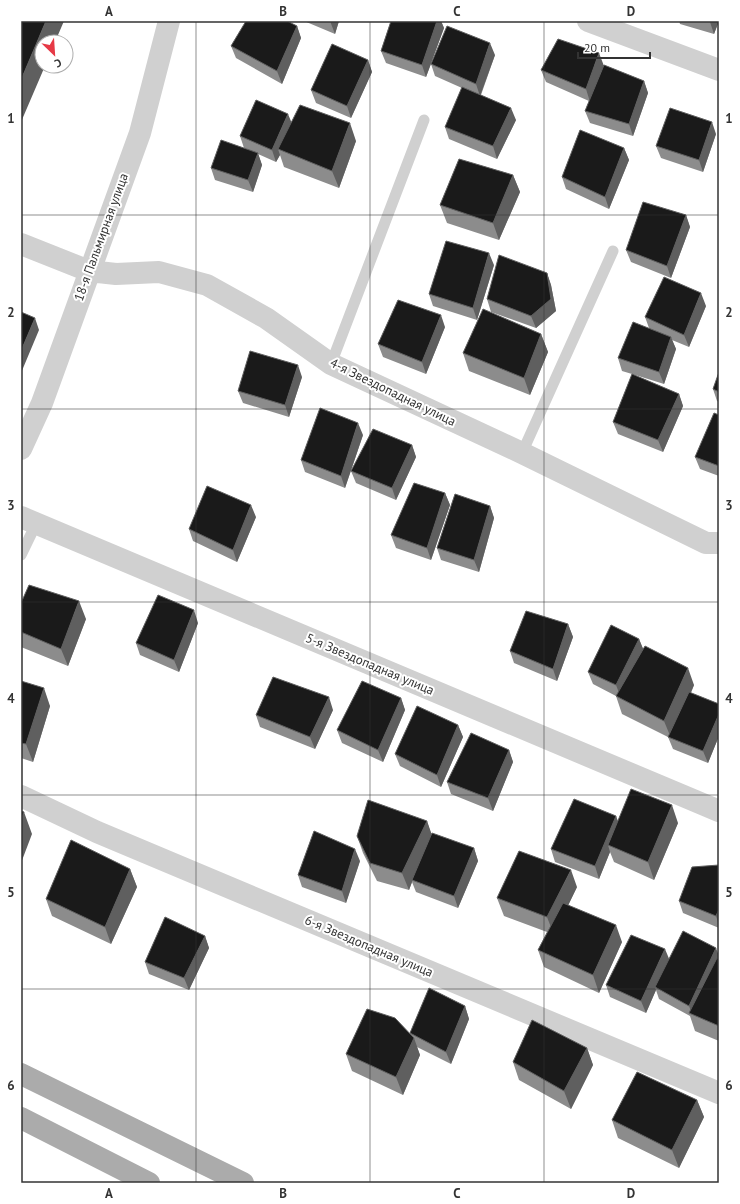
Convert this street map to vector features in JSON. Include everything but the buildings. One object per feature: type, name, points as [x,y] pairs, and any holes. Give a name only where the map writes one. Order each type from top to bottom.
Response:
[{"type":"main road","points":[[21,1074],[243,1183]]},
{"type":"main road","points":[[21,1118],[149,1183]]},
{"type":"street","name":"18-я Пальмирная улица","points":[[21,449],[42,403],[88,272],[140,132],[170,21]]},
{"type":"street","points":[[588,21],[719,70]]},
{"type":"street","name":"4-я Звездопадная улица","points":[[21,244],[88,272],[116,274],[159,272],[207,285],[266,318],[331,364],[522,453],[706,543],[719,543]]},
{"type":"street","name":"5-я Звездопадная улица","points":[[28,520],[719,811]]},
{"type":"street","name":"6-я Звездопадная улица","points":[[21,796],[97,832],[719,1093]]},
{"type":"lane","points":[[331,364],[424,120]]},
{"type":"lane","points":[[522,453],[614,251]]},
{"type":"lane","points":[[21,554],[28,520]]}]
